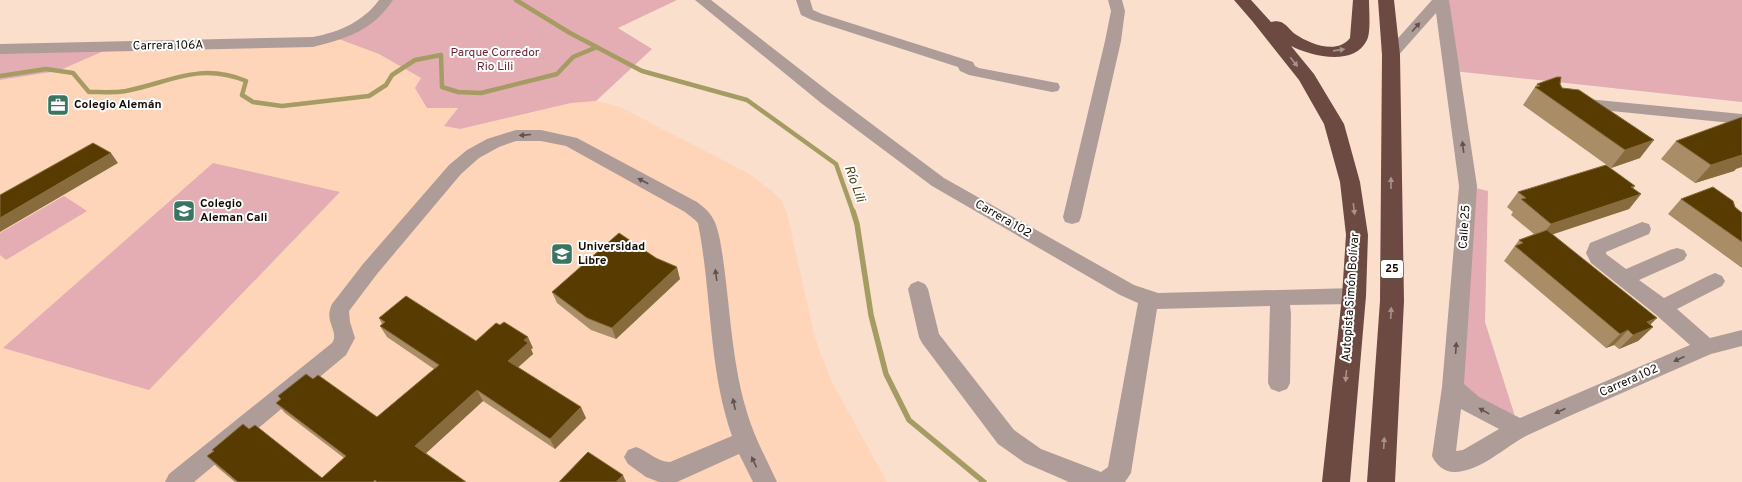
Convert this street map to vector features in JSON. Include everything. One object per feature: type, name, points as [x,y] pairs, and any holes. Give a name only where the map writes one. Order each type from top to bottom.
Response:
[{"type":"highway","name":"Autopista Simón Bolívar","points":[[1242,0],[1307,78],[1334,124],[1350,182],[1357,235],[1354,296],[1336,482]]},
{"type":"highway","points":[[1247,0],[1290,39],[1309,48],[1329,51],[1347,49],[1357,42],[1360,34],[1361,0]]},
{"type":"highway","name":"25","points":[[1382,482],[1392,301],[1391,55],[1386,0]]},
{"type":"street","name":"Carrera 106A","points":[[0,49],[313,42],[336,38],[369,20],[381,9],[386,0]]},
{"type":"street","name":"Carrera 102","points":[[702,0],[827,99],[938,182],[1126,290],[1158,301],[1354,296]]},
{"type":"street","points":[[803,0],[806,12],[817,17],[967,65],[966,68],[974,72],[1053,81]]},
{"type":"street","points":[[1072,217],[1113,41],[1118,11],[1115,0]]},
{"type":"street","name":"Calle 25","points":[[1391,55],[1441,0]]},
{"type":"street","name":"Calle 25","points":[[1441,0],[1468,186],[1453,387],[1443,454]]},
{"type":"street","points":[[1565,102],[1742,119]]},
{"type":"street","points":[[177,482],[220,445],[318,367],[345,342],[346,336],[337,318],[339,310],[456,167],[482,147],[498,141],[529,135],[553,136],[571,142],[691,207],[702,215],[707,223],[716,280],[725,363],[739,425],[744,441],[765,482]]},
{"type":"street","points":[[1642,229],[1597,248],[1596,253],[1598,258],[1662,308],[1707,347]]},
{"type":"street","points":[[1624,278],[1677,255]]},
{"type":"street","points":[[1662,308],[1715,281]]},
{"type":"street","points":[[918,290],[929,337],[1006,437],[1033,456],[1098,482]]},
{"type":"street","points":[[1104,482],[1112,479],[1119,473],[1149,299]]},
{"type":"street","points":[[1279,299],[1281,314],[1279,383]]},
{"type":"street","name":"Carrera 102","points":[[1443,454],[1448,459],[1456,462],[1468,459],[1519,429],[1707,347],[1742,338]]},
{"type":"street","points":[[1453,387],[1472,404],[1519,429]]},
{"type":"street","points":[[636,457],[660,473],[667,474],[676,472],[744,441]]},
{"type":"shaded area","points":[[336,37],[379,54],[421,78],[458,107],[445,126],[460,129],[571,103],[596,101],[620,107],[748,173],[772,191],[782,201],[787,213],[815,338],[831,380],[887,482],[0,482],[0,80],[58,71],[113,47]]},
{"type":"green space","name":"Parque Corredor Rio Lili","points":[[386,0],[677,0],[618,28],[652,49],[596,101],[571,103],[460,129],[444,126],[458,108],[427,108],[415,88],[421,78],[379,54],[336,38]]},
{"type":"green space","points":[[1442,0],[1742,0],[1742,102],[1453,71]]},
{"type":"green space","points":[[113,47],[58,71],[0,80],[0,49]]},
{"type":"green space","points":[[213,163],[340,192],[149,390],[3,348]]},
{"type":"green space","points":[[1468,186],[1488,191],[1485,322],[1519,429],[1453,387]]},
{"type":"green space","points":[[64,196],[87,211],[6,260],[0,255],[0,233]]},
{"type":"building","points":[[1561,77],[1560,84],[1562,88],[1579,90],[1654,140],[1625,150],[1535,87],[1540,86],[1537,84]]},
{"type":"building","points":[[1742,117],[1742,155],[1711,165],[1676,141]]},
{"type":"building","points":[[93,143],[111,153],[0,218],[0,195]]},
{"type":"building","points":[[1606,165],[1635,186],[1631,187],[1641,194],[1551,224],[1521,199],[1526,198],[1518,192]]},
{"type":"building","points":[[1713,187],[1733,201],[1735,207],[1742,213],[1742,242],[1681,199]]},
{"type":"building","points":[[1547,230],[1657,318],[1647,322],[1653,327],[1633,335],[1628,330],[1620,334],[1515,246],[1523,243],[1519,240]]},
{"type":"building","points":[[619,233],[656,258],[677,267],[612,328],[587,318],[552,292]]},
{"type":"building","points":[[406,296],[476,341],[496,323],[500,325],[504,322],[528,337],[524,340],[528,343],[508,361],[581,407],[550,439],[477,390],[415,446],[466,482],[377,482],[375,480],[373,482],[238,482],[207,456],[243,424],[249,429],[255,425],[322,478],[346,456],[276,403],[281,399],[278,396],[306,374],[313,379],[318,375],[377,417],[439,365],[380,326],[385,322],[379,318]]},
{"type":"building","points":[[588,452],[623,475],[616,482],[559,482]]},
{"type":"waterway","name":"Río Lili","points":[[516,0],[570,33],[597,47]]},
{"type":"waterway","points":[[0,76],[46,69],[73,73],[89,92],[112,92],[126,91],[199,73],[214,73],[246,81],[242,95],[253,102],[282,106],[369,96],[386,85],[392,75],[415,60],[441,55],[442,87],[458,92],[481,93],[557,74],[573,57],[597,47]]},
{"type":"waterway","name":"Río Lili","points":[[597,47],[642,71],[747,100],[836,164],[853,212]]},
{"type":"waterway","name":"Río Lili","points":[[853,211],[857,224],[871,315],[886,374],[909,420],[984,482]]},
{"type":"place","name":"Colegio Alemán","points":[[58,105]]},
{"type":"place","name":"Colegio Aleman Cali","points":[[184,211]]},
{"type":"place","name":"Universidad Libre","points":[[562,254]]}]
